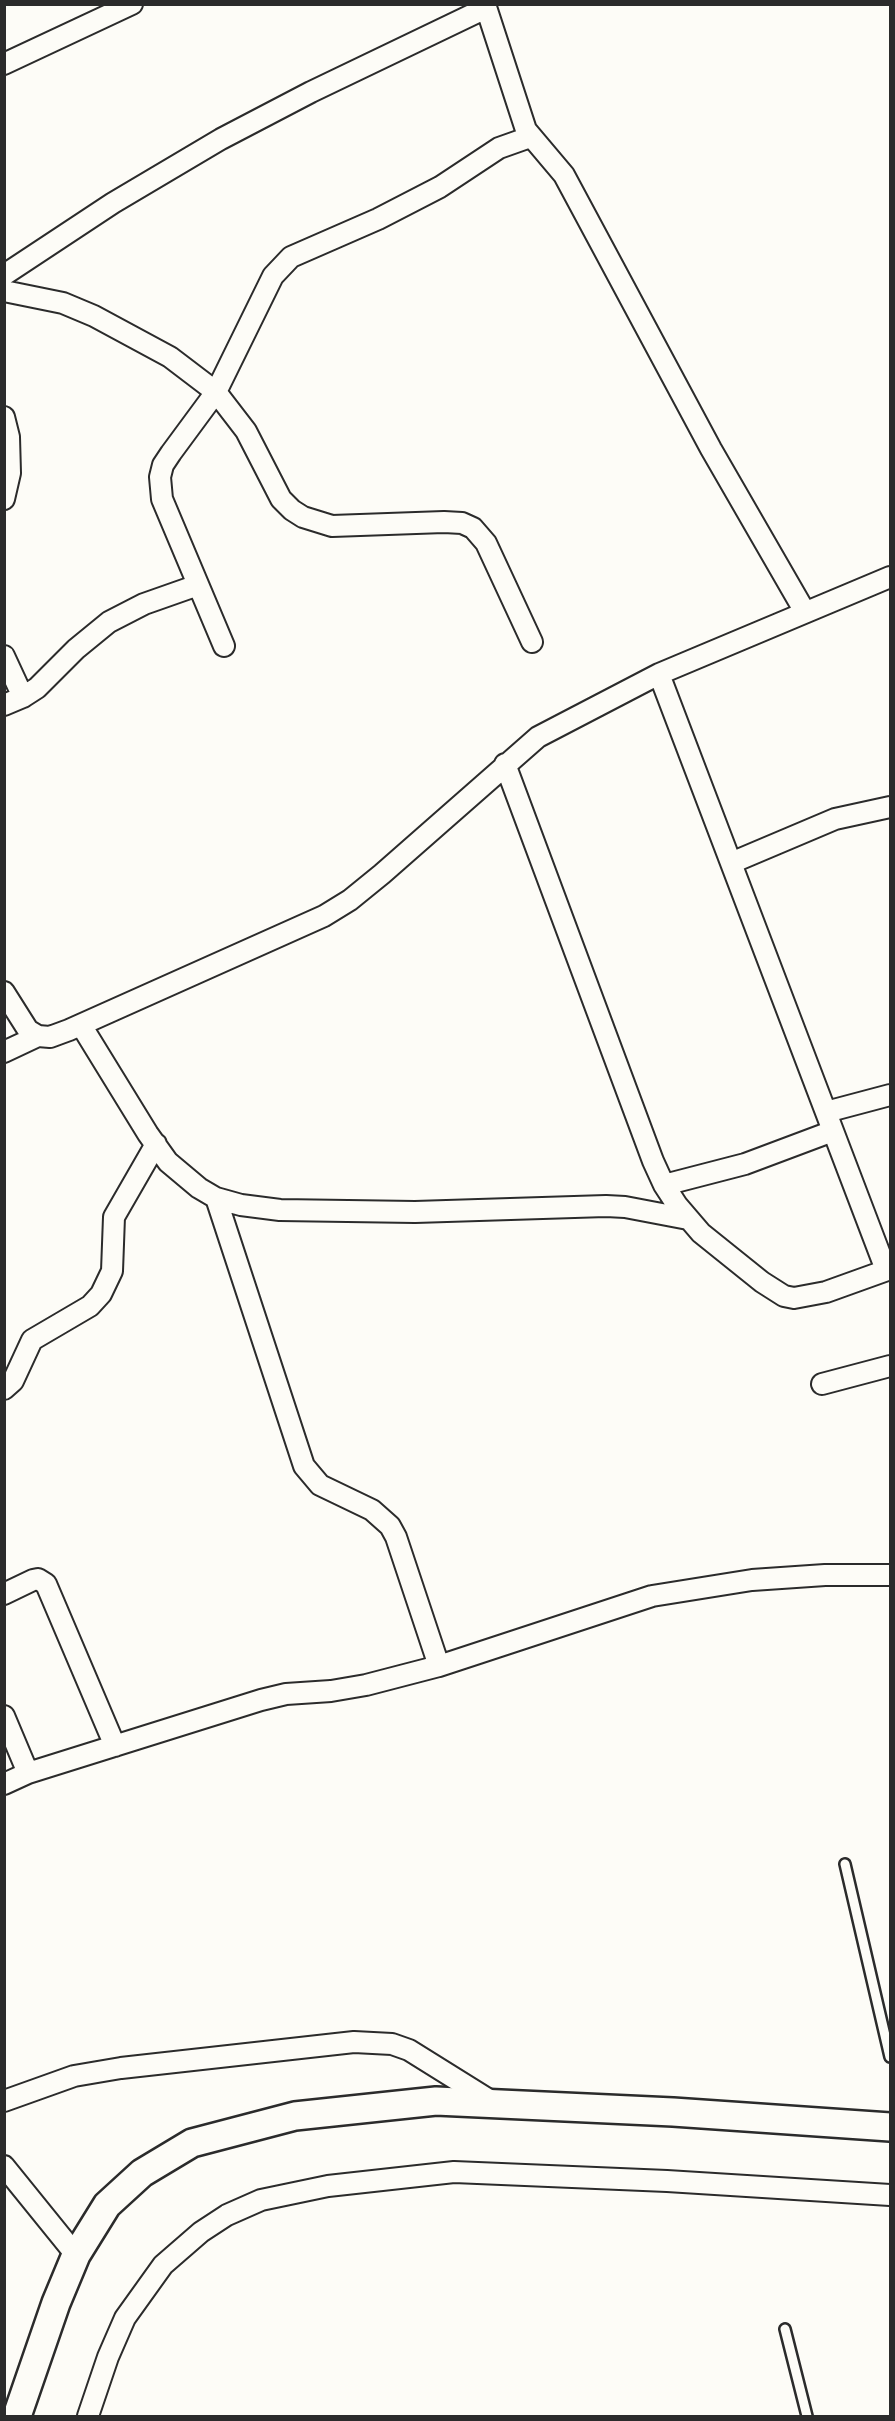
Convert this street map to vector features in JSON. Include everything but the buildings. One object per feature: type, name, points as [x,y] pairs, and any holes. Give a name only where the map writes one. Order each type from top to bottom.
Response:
[{"type":"main road","points":[[17,2416],[56,2303],[76,2255],[107,2205],[142,2173],[192,2144],[295,2116],[436,2101],[891,2127]]},
{"type":"street","points":[[4,64],[132,4]]},
{"type":"street","points":[[4,275],[113,203],[221,139],[485,6],[519,112],[530,137],[564,175],[706,440],[805,612]]},
{"type":"street","points":[[224,646],[162,499],[160,477],[171,453],[216,392],[273,276],[291,257],[398,210],[440,187],[499,148],[530,137]]},
{"type":"street","points":[[4,291],[63,303],[94,316],[170,357],[216,392],[246,431],[281,499],[303,517],[332,526],[444,522],[462,523],[473,528],[486,543],[532,642]]},
{"type":"street","points":[[4,417],[9,437],[10,473],[4,499]]},
{"type":"street","points":[[4,992],[28,1030],[38,1036],[50,1037],[324,916],[350,900],[382,874],[538,737],[659,674],[891,577]]},
{"type":"street","points":[[4,705],[23,697],[49,677],[76,649],[109,622],[144,604],[198,585]]},
{"type":"street","points":[[4,656],[23,697]]},
{"type":"street","points":[[505,765],[664,1185],[688,1219],[701,1233],[762,1282],[784,1296],[794,1298],[826,1292],[888,1269],[829,1121],[659,674]]},
{"type":"street","points":[[731,863],[835,819],[891,807]]},
{"type":"street","points":[[81,1025],[168,1162],[183,1176],[216,1198],[241,1205],[280,1210],[415,1212],[606,1206],[625,1207],[688,1219]]},
{"type":"street","points":[[4,1053],[38,1036]]},
{"type":"street","points":[[664,1185],[745,1164],[829,1121],[891,1095]]},
{"type":"street","points":[[4,1389],[13,1381],[32,1340],[90,1306],[101,1294],[112,1271],[114,1217],[156,1144]]},
{"type":"street","points":[[216,1198],[304,1466],[320,1485],[372,1510],[390,1526],[396,1537],[440,1666]]},
{"type":"street","points":[[822,1384],[891,1366]]},
{"type":"street","points":[[4,1784],[28,1773],[261,1700],[286,1694],[331,1691],[366,1685],[440,1666],[652,1596],[752,1580],[825,1575],[891,1575]]},
{"type":"street","points":[[4,1594],[33,1580],[38,1579],[46,1584],[115,1746]]},
{"type":"street","points":[[4,1716],[28,1773]]},
{"type":"street","points":[[4,2100],[74,2076],[121,2068],[354,2042],[392,2044],[409,2050],[494,2103]]},
{"type":"street","points":[[4,2166],[76,2255]]},
{"type":"street","points":[[88,2416],[108,2357],[125,2318],[163,2265],[201,2232],[227,2215],[261,2200],[328,2186],[454,2172],[667,2181],[891,2195]]},
{"type":"lane","points":[[845,1864],[891,2057]]},
{"type":"lane","points":[[785,2329],[807,2416]]}]
